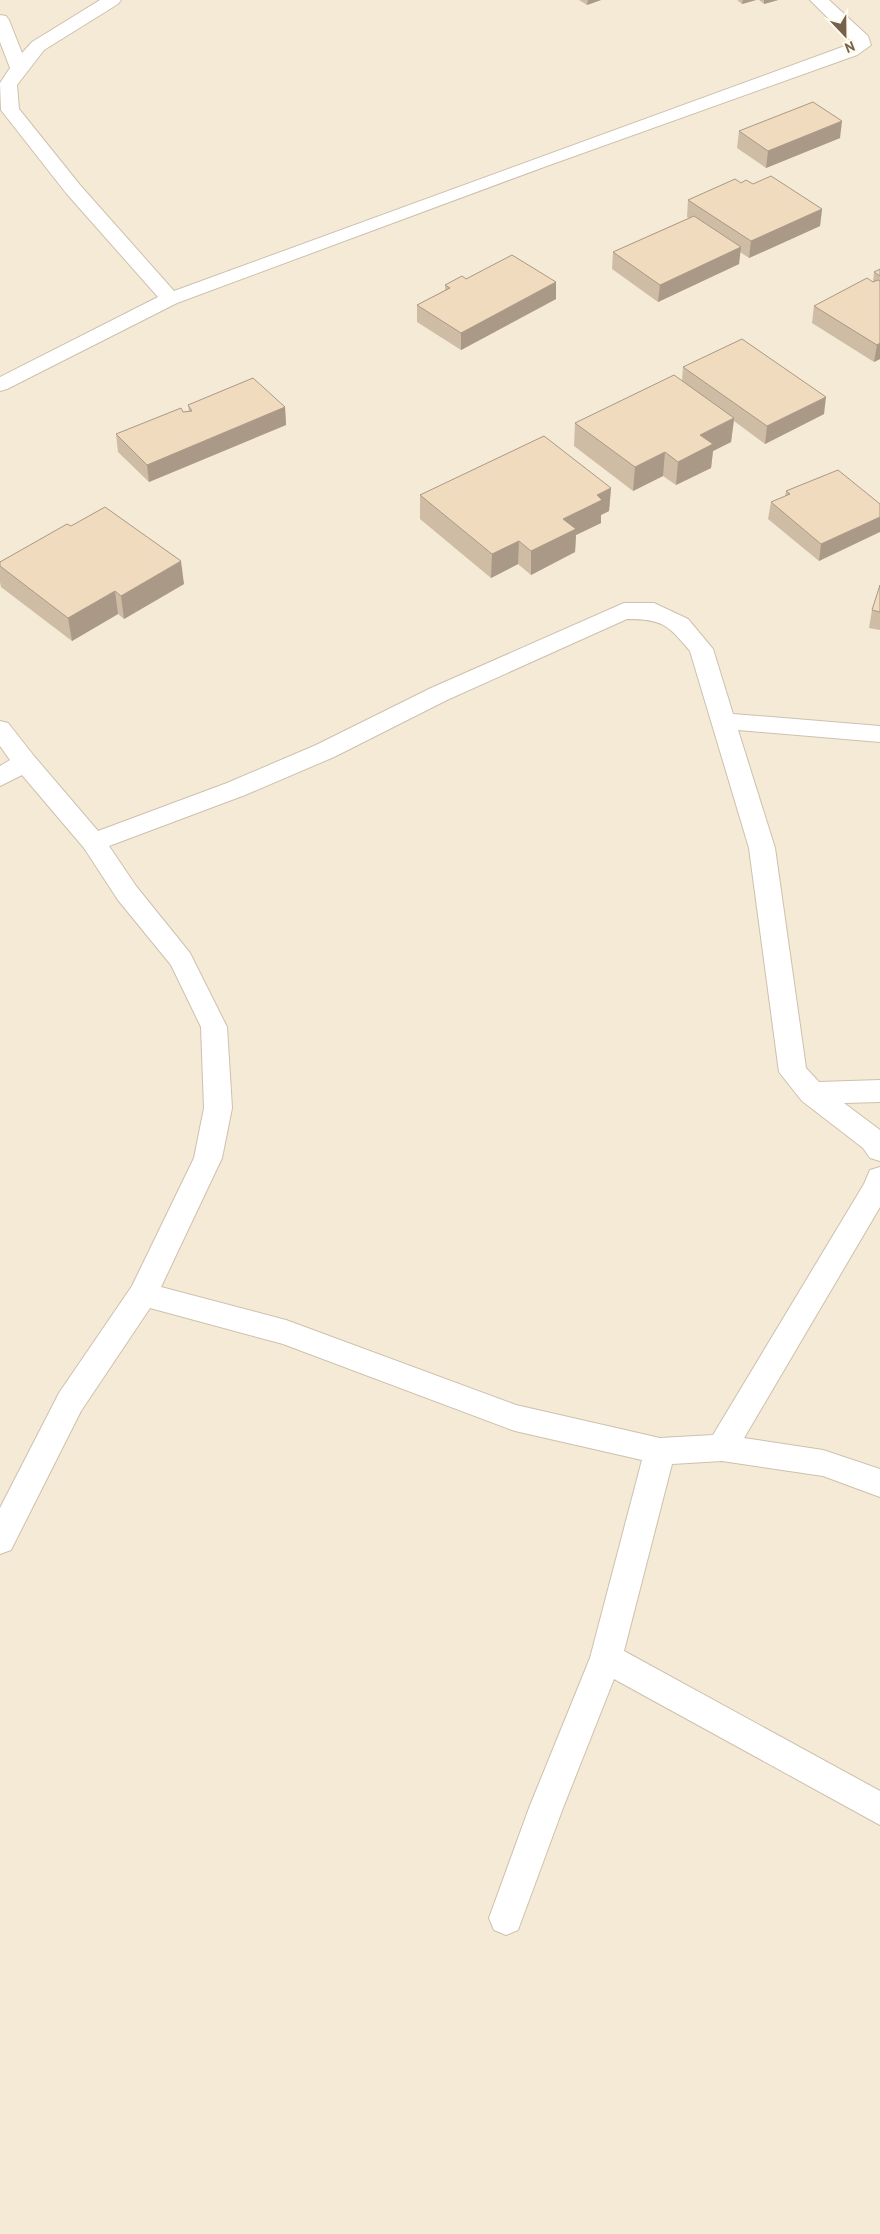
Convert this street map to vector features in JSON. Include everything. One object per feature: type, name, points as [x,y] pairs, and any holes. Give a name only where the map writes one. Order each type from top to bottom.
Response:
[{"type":"street","points":[[112,0],[64,28],[38,46],[4,86],[10,110],[73,190],[170,299]]},
{"type":"street","points":[[0,385],[170,299],[546,160],[851,51],[862,45],[862,40],[819,0]]},
{"type":"street","points":[[0,20],[19,68]]},
{"type":"street","points":[[93,842],[236,789],[325,751],[439,694],[624,611],[654,611],[680,624],[701,650],[762,848],[793,1072],[812,1093],[873,1140],[880,1150]]},
{"type":"street","points":[[723,720],[880,734]]},
{"type":"street","points":[[0,729],[24,762],[93,842],[127,893],[181,960],[214,1027],[218,1108],[208,1158],[143,1294],[70,1402],[0,1540]]},
{"type":"street","points":[[0,777],[24,762]]},
{"type":"street","points":[[812,1093],[880,1091]]},
{"type":"street","points":[[722,1448],[872,1196],[880,1178]]},
{"type":"street","points":[[143,1294],[286,1332],[515,1418],[660,1451],[722,1448],[823,1463],[880,1484]]},
{"type":"street","points":[[506,1918],[546,1808],[606,1658],[660,1451]]},
{"type":"street","points":[[606,1658],[880,1809]]},
{"type":"shaded area","points":[[0,0],[880,0],[880,2234],[0,2234]]},
{"type":"building","points":[[813,102],[842,121],[768,151],[739,131]]},
{"type":"building","points":[[771,176],[822,209],[751,241],[688,200],[735,179],[741,183],[746,180],[753,184]]},
{"type":"building","points":[[694,216],[741,247],[660,285],[613,252]]},
{"type":"building","points":[[512,255],[556,282],[461,333],[417,305],[450,288],[445,285],[462,276],[466,279]]},
{"type":"building","points":[[880,269],[880,276],[874,272]]},
{"type":"building","points":[[867,278],[873,282],[880,281],[880,343],[877,345],[814,306]]},
{"type":"building","points":[[742,339],[826,397],[767,426],[683,367]]},
{"type":"building","points":[[674,375],[734,418],[700,435],[713,444],[678,462],[665,452],[635,467],[575,423]]},
{"type":"building","points":[[253,378],[285,407],[147,465],[116,434],[181,408],[183,412],[192,411],[188,405]]},
{"type":"building","points":[[544,436],[611,488],[597,495],[602,500],[563,519],[576,529],[531,551],[519,541],[492,554],[420,495]]},
{"type":"building","points":[[838,470],[880,504],[880,517],[821,544],[771,502],[790,494],[786,491]]},
{"type":"building","points":[[105,507],[181,561],[121,596],[115,591],[68,618],[0,566],[0,562],[67,524],[71,526]]},
{"type":"building","points":[[880,585],[880,612],[872,610]]}]
